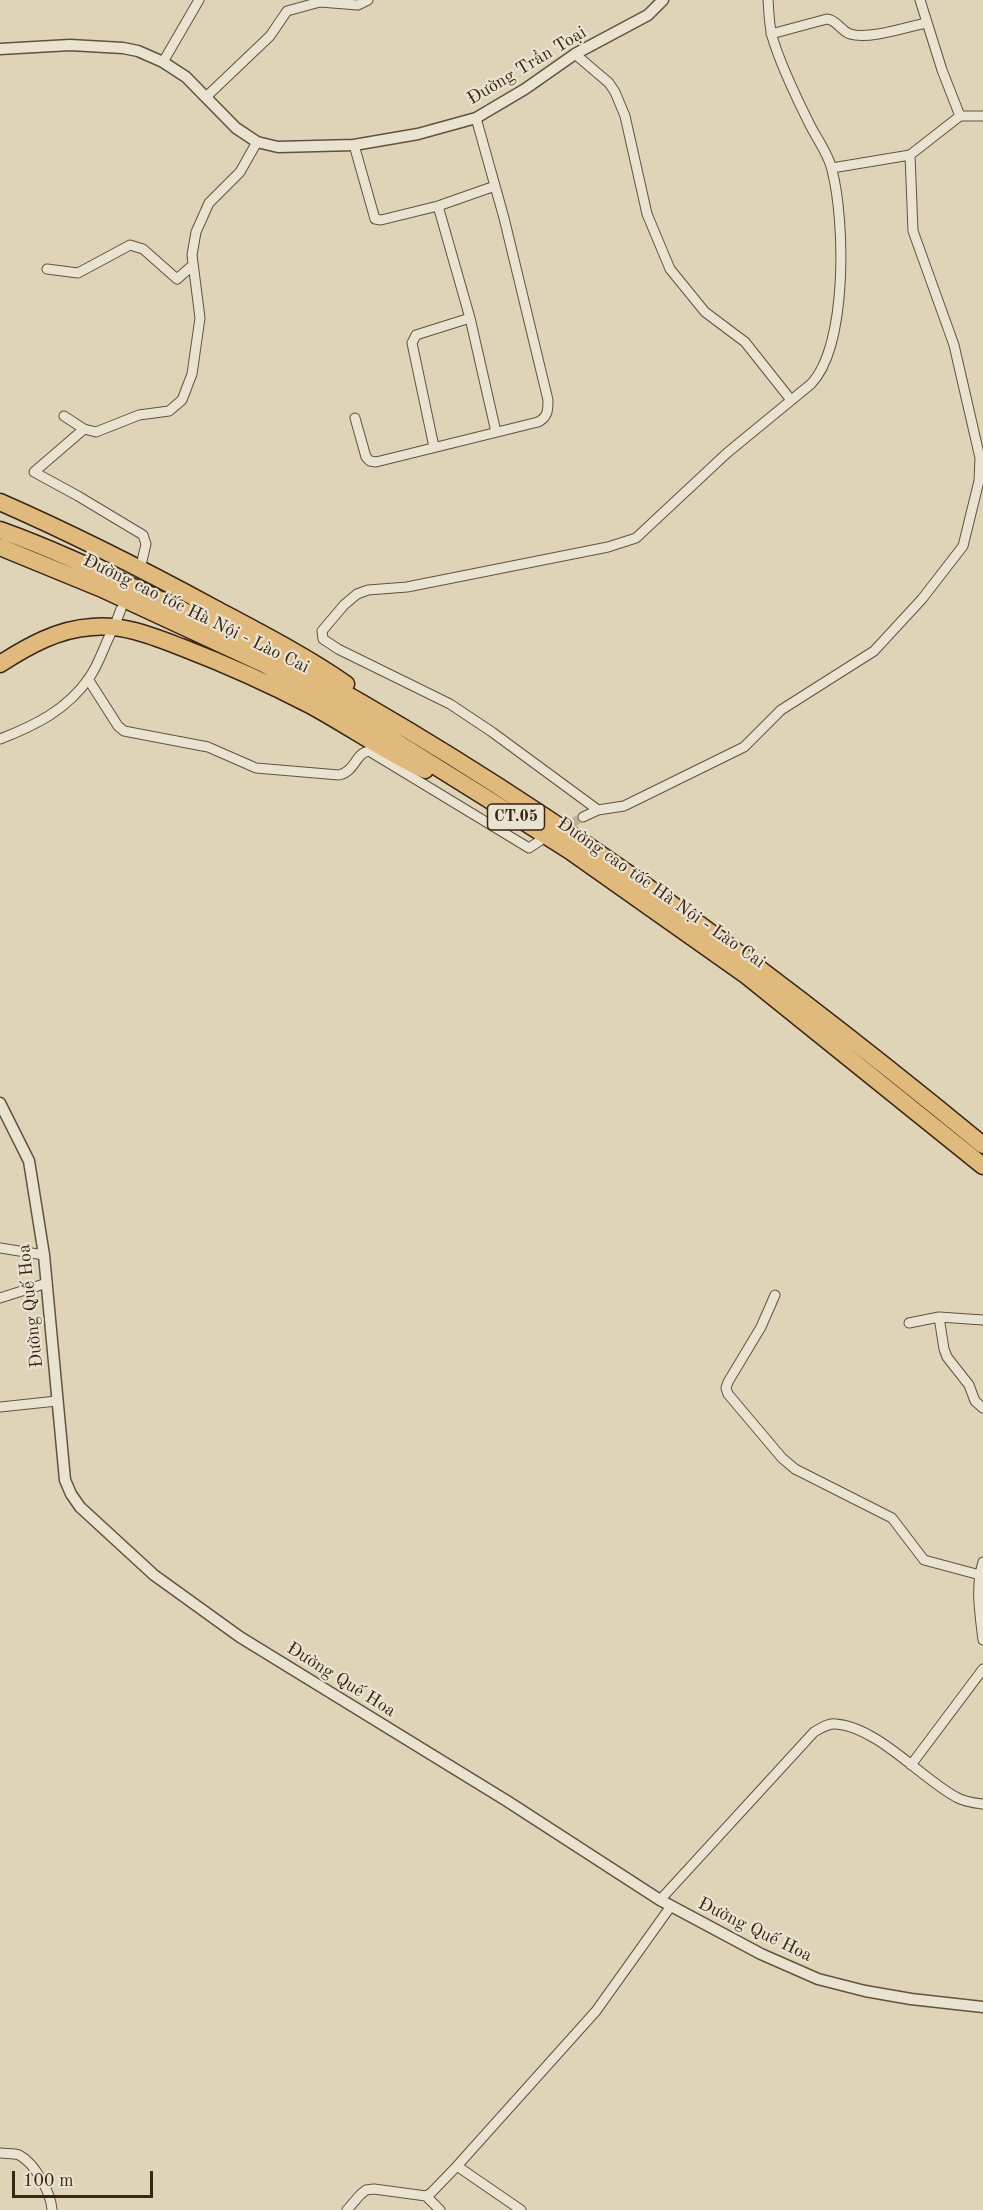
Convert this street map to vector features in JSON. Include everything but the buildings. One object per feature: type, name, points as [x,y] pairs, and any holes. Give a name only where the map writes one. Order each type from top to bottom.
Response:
[{"type":"highway","points":[[0,502],[120,558],[309,659],[409,731]]},
{"type":"highway","name":"Đường cao tốc Hà Nội - Lào Cai","points":[[0,530],[94,569],[270,652],[409,731],[523,800],[755,964],[983,1145]]},
{"type":"highway","name":"Đường cao tốc Hà Nội - Lào Cai","points":[[0,547],[100,588],[266,665],[350,713],[491,801],[570,851],[747,976],[983,1167]]},
{"type":"highway","points":[[0,664],[35,643],[74,630],[105,626],[138,632],[266,682],[312,706],[405,761],[491,801]]},
{"type":"street","points":[[163,62],[199,0]]},
{"type":"street","points":[[206,97],[270,36],[287,11],[320,2],[358,5],[368,0]]},
{"type":"street","name":"Đường Trần Toại","points":[[0,49],[70,45],[138,51],[163,62],[186,77],[236,128],[257,142],[278,147],[354,145],[418,134],[476,118],[525,89],[575,54],[648,15],[663,0]]},
{"type":"street","points":[[598,810],[529,758],[450,704],[328,644],[322,634],[324,628],[351,599],[368,590],[407,587],[633,540],[727,453],[811,384],[822,369],[828,355],[838,307],[840,284],[839,238],[832,168],[806,117],[771,34],[768,0]]},
{"type":"street","points":[[920,0],[926,23],[960,116]]},
{"type":"street","points":[[771,34],[827,19],[854,35],[926,23]]},
{"type":"street","points":[[575,54],[609,83],[615,92],[625,116],[647,214],[670,269],[701,308],[745,342],[791,400]]},
{"type":"street","points":[[832,168],[910,155],[960,116],[983,116]]},
{"type":"street","points":[[355,418],[364,450],[370,461],[386,461],[543,420],[548,412],[525,303],[476,118]]},
{"type":"street","points":[[64,416],[84,429],[96,432],[139,416],[169,411],[182,400],[192,374],[199,327],[193,265],[194,239],[204,212],[214,196],[240,172],[257,142]]},
{"type":"street","points":[[354,145],[375,219],[381,220],[438,206],[495,186]]},
{"type":"street","points":[[583,817],[598,810],[624,806],[744,747],[781,710],[874,651],[922,599],[963,546],[979,481],[980,458],[954,345],[912,231],[910,155]]},
{"type":"street","points":[[438,206],[470,318],[496,432]]},
{"type":"street","points":[[47,270],[78,273],[130,245],[143,249],[177,279],[193,265]]},
{"type":"street","points":[[434,447],[412,342],[416,335],[470,318]]},
{"type":"street","points":[[84,429],[34,472],[143,535],[146,544],[142,561]]},
{"type":"street","points":[[116,622],[121,609]]},
{"type":"street","points":[[0,739],[27,729],[56,712],[70,700],[88,680],[110,636]]},
{"type":"street","points":[[88,680],[118,726],[124,731],[201,746],[256,768],[339,775],[352,769],[361,755],[369,751],[528,848],[547,836]]},
{"type":"street","name":"Đường Quế Hoa","points":[[0,1103],[29,1161],[44,1255],[65,1480],[70,1494],[80,1507],[154,1575],[240,1637],[507,1801],[660,1900],[761,1954],[818,1979],[911,2000],[983,2007]]},
{"type":"street","points":[[0,1248],[44,1255]]},
{"type":"street","points":[[0,1298],[47,1283]]},
{"type":"street","points":[[775,1295],[751,1346],[728,1382],[726,1388],[728,1394],[782,1458],[795,1469],[892,1518],[924,1560],[980,1575]]},
{"type":"street","points":[[939,1317],[947,1357],[969,1385],[975,1401],[983,1408]]},
{"type":"street","points":[[909,1323],[939,1317],[983,1320]]},
{"type":"street","points":[[0,1407],[57,1401]]},
{"type":"street","points":[[983,1562],[979,1604],[983,1640]]},
{"type":"street","points":[[911,1765],[983,1670]]},
{"type":"street","points":[[660,1900],[814,1732],[824,1726],[836,1724],[864,1733],[957,1798],[983,1804]]},
{"type":"street","points":[[426,2196],[458,2166],[596,2011],[671,1906]]},
{"type":"street","points":[[0,2152],[14,2154],[26,2160],[51,2197],[52,2210]]},
{"type":"street","points":[[458,2166],[521,2210]]},
{"type":"street","points":[[347,2210],[366,2190],[374,2189],[426,2196],[440,2210]]},
{"type":"tunnel","points":[[559,830],[583,817]]}]
